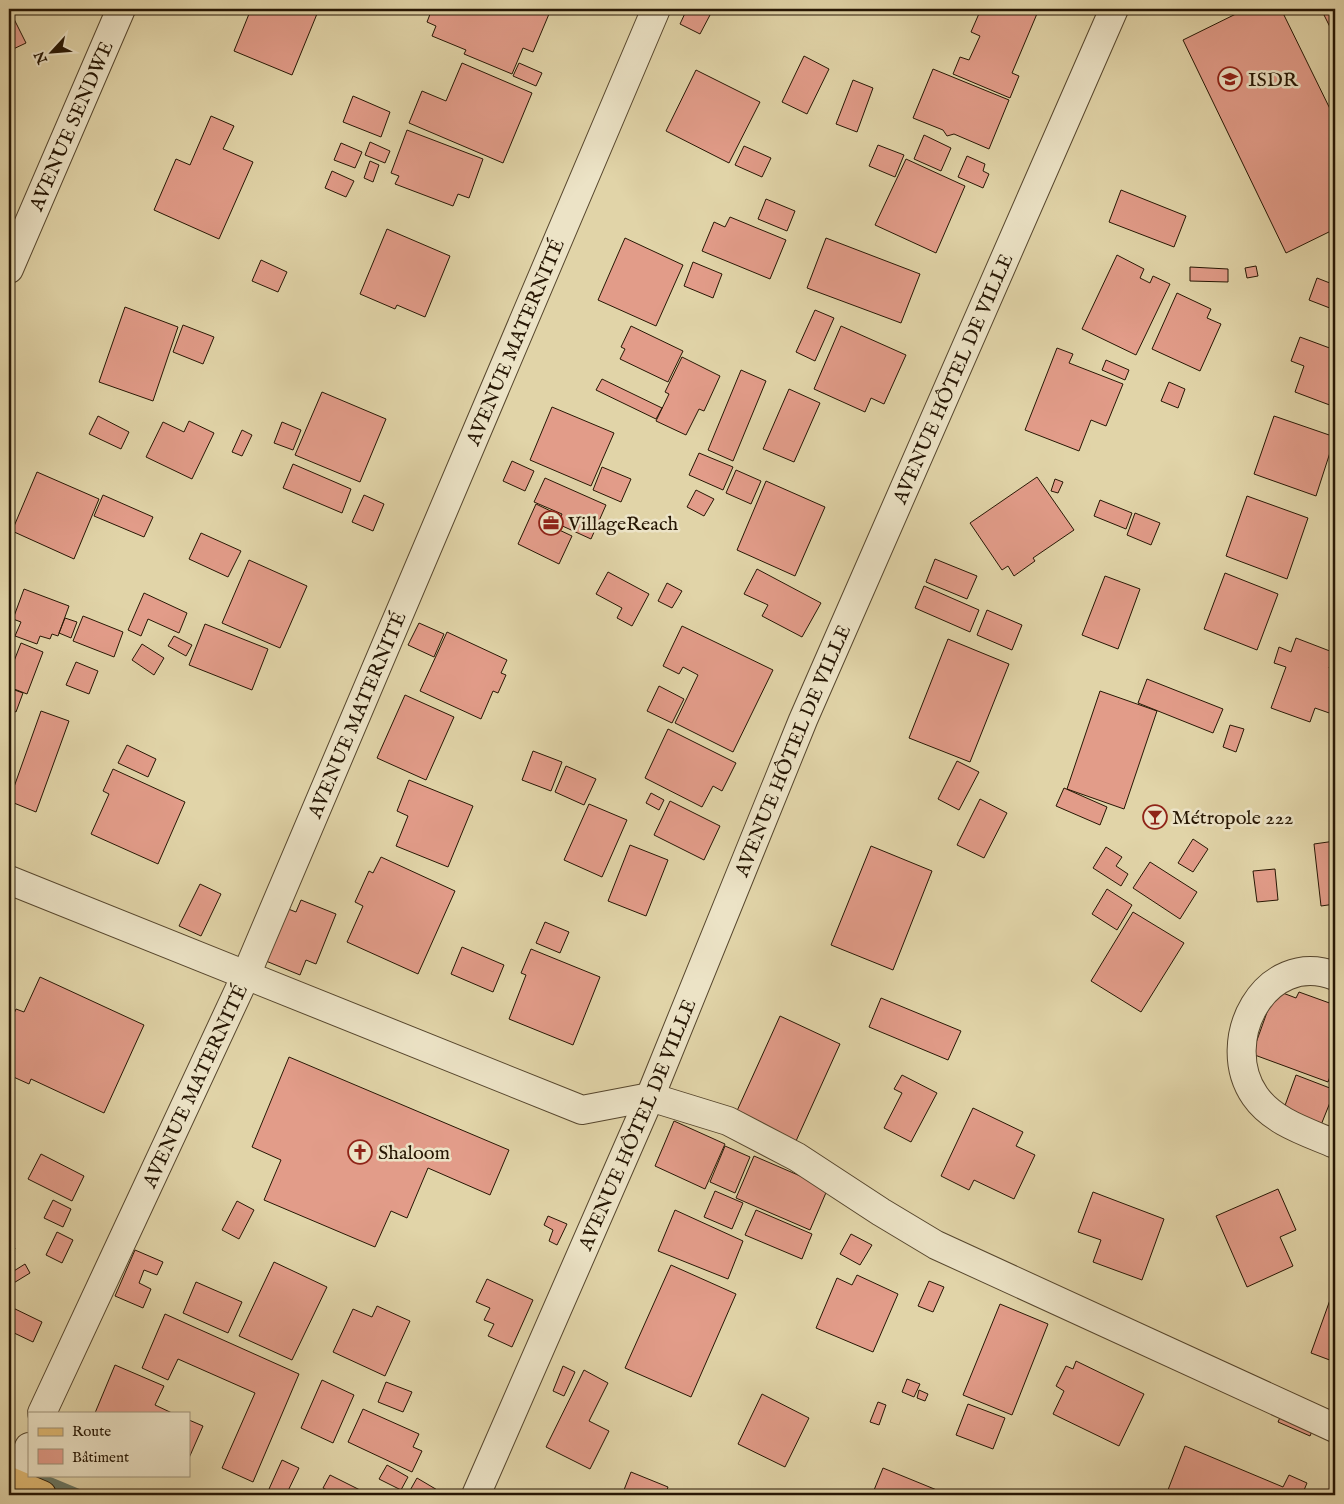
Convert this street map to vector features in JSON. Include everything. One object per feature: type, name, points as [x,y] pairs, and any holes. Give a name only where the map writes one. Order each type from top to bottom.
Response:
[{"type":"main road","points":[[11,1487],[42,1495]]},
{"type":"street","name":"AVENUE SENDWE","points":[[9,269],[121,9]]},
{"type":"street","name":"AVENUE MATERNITÉ","points":[[42,1412],[246,975],[656,9]]},
{"type":"street","name":"AVENUE HÔTEL DE VILLE","points":[[476,1495],[650,1097],[803,720],[1114,9]]},
{"type":"street","points":[[9,880],[582,1110],[650,1097],[728,1121],[797,1157],[880,1212],[936,1244],[1335,1428]]},
{"type":"street","points":[[1335,976],[1326,972],[1289,973],[1260,995],[1242,1031],[1244,1069],[1254,1096],[1281,1120],[1335,1144]]},
{"type":"street","points":[[11,1487],[28,1449]]},
{"type":"building","points":[[9,9],[26,43],[9,51]]},
{"type":"building","points":[[251,9],[319,9],[292,75],[234,51]]},
{"type":"building","points":[[432,9],[536,9],[549,14],[533,52],[523,48],[512,74],[464,54],[466,50],[432,36],[436,26],[427,22]]},
{"type":"building","points":[[687,9],[698,9],[710,15],[700,34],[680,24]]},
{"type":"building","points":[[981,9],[1039,9],[1012,73],[1019,76],[1010,98],[953,74],[960,57],[969,60],[980,36],[971,32]]},
{"type":"building","points":[[1246,9],[1281,9],[1335,119],[1335,229],[1286,253],[1183,40]]},
{"type":"building","points":[[1321,9],[1335,9],[1335,37]]},
{"type":"building","points":[[804,56],[829,69],[807,114],[782,102]]},
{"type":"building","points":[[462,63],[532,93],[503,163],[409,123],[422,91],[446,101]]},
{"type":"building","points":[[519,63],[542,73],[536,86],[513,76]]},
{"type":"building","points":[[933,69],[1009,100],[989,149],[954,134],[947,136],[943,130],[913,118]]},
{"type":"building","points":[[696,70],[760,102],[729,163],[666,131]]},
{"type":"building","points":[[853,80],[873,88],[857,132],[836,124]]},
{"type":"building","points":[[353,96],[390,112],[381,137],[343,122]]},
{"type":"building","points":[[211,116],[234,126],[223,149],[253,162],[219,239],[154,210],[176,159],[190,165]]},
{"type":"building","points":[[407,130],[483,159],[469,198],[458,194],[453,206],[395,184],[399,176],[391,173]]},
{"type":"building","points":[[924,135],[951,148],[941,171],[914,159]]},
{"type":"building","points":[[370,142],[390,151],[385,163],[365,155]]},
{"type":"building","points":[[341,143],[362,152],[355,168],[334,160]]},
{"type":"building","points":[[878,145],[904,155],[895,177],[869,166]]},
{"type":"building","points":[[744,146],[771,158],[762,177],[735,165]]},
{"type":"building","points":[[967,156],[985,164],[983,171],[989,174],[983,188],[958,177]]},
{"type":"building","points":[[906,159],[965,186],[936,253],[875,225]]},
{"type":"building","points":[[370,161],[379,165],[373,182],[364,178]]},
{"type":"building","points":[[332,171],[354,181],[346,197],[325,188]]},
{"type":"building","points":[[1121,190],[1186,216],[1174,247],[1109,222]]},
{"type":"building","points":[[766,199],[795,211],[787,231],[758,219]]},
{"type":"building","points":[[730,217],[786,240],[770,279],[702,251],[714,222],[725,227]]},
{"type":"building","points":[[387,229],[450,256],[425,317],[397,305],[395,309],[360,294]]},
{"type":"building","points":[[625,238],[683,265],[656,326],[598,300]]},
{"type":"building","points":[[826,238],[920,274],[901,323],[807,288]]},
{"type":"building","points":[[1117,255],[1144,269],[1140,278],[1150,283],[1153,276],[1170,284],[1136,355],[1082,329]]},
{"type":"building","points":[[261,260],[287,272],[278,292],[252,281]]},
{"type":"building","points":[[693,262],[722,274],[713,298],[684,286]]},
{"type":"building","points":[[1256,266],[1258,276],[1247,278],[1245,268]]},
{"type":"building","points":[[1190,267],[1228,269],[1228,282],[1190,281]]},
{"type":"building","points":[[1317,278],[1335,285],[1335,310],[1309,300]]},
{"type":"building","points":[[1177,293],[1211,309],[1207,318],[1221,324],[1200,371],[1152,349]]},
{"type":"building","points":[[125,307],[178,327],[153,401],[99,382]]},
{"type":"building","points":[[815,310],[834,318],[815,361],[796,352]]},
{"type":"building","points":[[183,325],[214,337],[203,364],[173,352]]},
{"type":"building","points":[[631,326],[683,351],[668,382],[620,359],[625,349],[621,347]]},
{"type":"building","points":[[841,326],[906,355],[884,404],[871,398],[865,412],[814,389]]},
{"type":"building","points":[[1300,337],[1335,350],[1335,407],[1295,392],[1304,366],[1291,361]]},
{"type":"building","points":[[1057,348],[1073,354],[1069,363],[1123,384],[1106,426],[1091,420],[1079,451],[1025,430]]},
{"type":"building","points":[[682,357],[720,376],[704,411],[699,409],[686,435],[656,421],[669,394],[665,392]]},
{"type":"building","points":[[1106,360],[1129,370],[1125,380],[1102,370]]},
{"type":"building","points":[[741,370],[766,381],[733,461],[708,450]]},
{"type":"building","points":[[602,379],[662,408],[656,419],[596,390]]},
{"type":"building","points":[[1169,382],[1185,389],[1178,408],[1161,401]]},
{"type":"building","points":[[789,389],[820,403],[794,462],[763,449]]},
{"type":"building","points":[[322,392],[386,419],[360,482],[295,455]]},
{"type":"building","points":[[552,407],[614,433],[591,486],[530,460]]},
{"type":"building","points":[[98,416],[129,432],[121,449],[89,434]]},
{"type":"building","points":[[1274,416],[1335,437],[1316,496],[1254,474]]},
{"type":"building","points":[[189,421],[214,433],[192,479],[146,457],[163,422],[184,432]]},
{"type":"building","points":[[282,422],[301,430],[293,450],[274,443]]},
{"type":"building","points":[[242,430],[252,435],[242,456],[232,452]]},
{"type":"building","points":[[699,453],[733,467],[723,490],[689,475]]},
{"type":"building","points":[[512,461],[534,471],[525,491],[503,481]]},
{"type":"building","points":[[293,464],[351,489],[342,513],[283,488]]},
{"type":"building","points":[[602,467],[631,479],[621,502],[593,490]]},
{"type":"building","points":[[736,470],[761,481],[751,504],[726,493]]},
{"type":"building","points":[[37,472],[99,499],[74,559],[12,531]]},
{"type":"building","points":[[1037,477],[1074,530],[1033,558],[1035,561],[1014,576],[1008,566],[1002,570],[970,523]]},
{"type":"building","points":[[545,478],[606,505],[591,539],[558,524],[562,514],[534,502]]},
{"type":"building","points":[[1055,479],[1063,482],[1058,493],[1051,491]]},
{"type":"building","points":[[766,481],[825,507],[795,576],[737,550]]},
{"type":"building","points":[[696,490],[714,499],[704,516],[687,507]]},
{"type":"building","points":[[103,495],[153,517],[144,537],[94,516]]},
{"type":"building","points":[[364,495],[384,504],[373,531],[352,522]]},
{"type":"building","points":[[1247,496],[1308,518],[1287,579],[1226,556]]},
{"type":"building","points":[[1100,500],[1132,513],[1126,529],[1094,516]]},
{"type":"building","points":[[536,504],[561,516],[555,528],[572,536],[559,564],[518,544]]},
{"type":"building","points":[[1135,513],[1160,523],[1151,545],[1127,535]]},
{"type":"building","points":[[201,533],[241,551],[228,577],[189,559]]},
{"type":"building","points":[[935,559],[977,576],[967,599],[926,582]]},
{"type":"building","points":[[249,560],[307,586],[280,648],[222,623]]},
{"type":"building","points":[[757,569],[821,603],[802,637],[762,616],[768,605],[744,594]]},
{"type":"building","points":[[608,572],[649,594],[632,626],[617,618],[622,608],[596,594]]},
{"type":"building","points":[[1225,573],[1278,594],[1257,650],[1204,629]]},
{"type":"building","points":[[1105,576],[1140,589],[1118,649],[1082,635]]},
{"type":"building","points":[[667,583],[682,591],[672,608],[658,601]]},
{"type":"building","points":[[924,586],[979,610],[970,632],[915,608]]},
{"type":"building","points":[[24,589],[69,606],[58,636],[52,634],[50,639],[40,636],[37,644],[15,636],[21,622],[13,619]]},
{"type":"building","points":[[144,593],[187,613],[179,633],[148,619],[141,636],[128,630]]},
{"type":"building","points":[[987,610],[1022,625],[1012,650],[977,635]]},
{"type":"building","points":[[83,616],[123,632],[114,657],[73,641]]},
{"type":"building","points":[[65,618],[77,622],[71,638],[59,633]]},
{"type":"building","points":[[419,623],[444,634],[434,657],[408,645]]},
{"type":"building","points":[[205,624],[268,649],[252,690],[189,665]]},
{"type":"building","points":[[682,626],[773,670],[733,752],[675,723],[698,675],[683,667],[679,674],[663,666]]},
{"type":"building","points":[[447,632],[507,660],[501,673],[506,675],[498,693],[493,691],[481,719],[420,691]]},
{"type":"building","points":[[174,636],[192,645],[186,656],[168,646]]},
{"type":"building","points":[[1296,638],[1335,653],[1329,668],[1335,670],[1335,715],[1315,708],[1310,722],[1271,708],[1286,667],[1274,663],[1279,647],[1291,652]]},
{"type":"building","points":[[948,639],[1009,664],[970,762],[909,738]]},
{"type":"building","points":[[21,643],[43,652],[27,694],[9,687],[9,674]]},
{"type":"building","points":[[142,644],[164,658],[154,675],[132,660]]},
{"type":"building","points":[[76,662],[98,671],[89,694],[66,685]]},
{"type":"building","points":[[1147,679],[1223,709],[1213,733],[1138,703]]},
{"type":"building","points":[[659,686],[684,699],[672,723],[647,711]]},
{"type":"building","points":[[9,688],[23,693],[16,712],[9,709]]},
{"type":"building","points":[[1100,691],[1157,711],[1124,809],[1067,789]]},
{"type":"building","points":[[405,695],[454,717],[426,780],[377,758]]},
{"type":"building","points":[[41,711],[69,721],[36,812],[9,801]]},
{"type":"building","points":[[1230,725],[1244,729],[1236,752],[1223,747]]},
{"type":"building","points":[[668,729],[736,763],[722,791],[713,786],[702,807],[645,778]]},
{"type":"building","points":[[127,745],[156,759],[148,777],[118,763]]},
{"type":"building","points":[[533,751],[562,762],[551,791],[522,780]]},
{"type":"building","points":[[957,761],[979,772],[959,810],[938,799]]},
{"type":"building","points":[[566,766],[596,779],[584,805],[555,792]]},
{"type":"building","points":[[113,769],[185,802],[158,864],[91,834],[109,794],[103,791]]},
{"type":"building","points":[[409,780],[473,806],[448,867],[396,846],[408,816],[397,811]]},
{"type":"building","points":[[1064,788],[1107,807],[1100,825],[1056,806]]},
{"type":"building","points":[[651,793],[664,800],[659,810],[646,803]]},
{"type":"building","points":[[980,799],[1007,813],[984,858],[957,845]]},
{"type":"building","points":[[670,801],[720,826],[704,860],[654,835]]},
{"type":"building","points":[[589,804],[627,820],[602,877],[564,860]]},
{"type":"building","points":[[1193,839],[1208,849],[1193,872],[1178,863]]},
{"type":"building","points":[[1335,841],[1335,904],[1321,906],[1314,844]]},
{"type":"building","points":[[630,845],[668,860],[646,916],[608,901]]},
{"type":"building","points":[[871,846],[932,871],[893,970],[831,945]]},
{"type":"building","points":[[1106,847],[1122,857],[1116,866],[1128,874],[1121,886],[1093,868]]},
{"type":"building","points":[[381,857],[455,891],[418,974],[347,942],[363,906],[355,902],[369,871],[373,873]]},
{"type":"building","points":[[1150,862],[1197,892],[1180,919],[1133,888]]},
{"type":"building","points":[[1275,869],[1278,900],[1257,902],[1253,871]]},
{"type":"building","points":[[200,884],[221,894],[201,936],[179,926]]},
{"type":"building","points":[[1107,889],[1132,905],[1117,930],[1092,914]]},
{"type":"building","points":[[301,900],[336,914],[316,964],[306,960],[300,975],[261,959],[283,907],[296,912]]},
{"type":"building","points":[[1133,912],[1184,943],[1141,1012],[1091,981]]},
{"type":"building","points":[[545,922],[569,932],[560,953],[536,943]]},
{"type":"building","points":[[462,947],[504,965],[493,992],[451,974]]},
{"type":"building","points":[[531,949],[600,977],[573,1045],[509,1019],[526,975],[521,973]]},
{"type":"building","points":[[40,977],[144,1025],[104,1113],[31,1079],[29,1084],[9,1075],[9,1025],[16,1009],[24,1012]]},
{"type":"building","points":[[1275,990],[1296,998],[1299,992],[1335,1005],[1335,1063],[1328,1082],[1252,1054]]},
{"type":"building","points":[[881,998],[961,1031],[948,1060],[869,1027]]},
{"type":"building","points":[[780,1016],[840,1044],[796,1141],[736,1113]]},
{"type":"building","points":[[289,1057],[509,1150],[490,1195],[428,1168],[407,1218],[391,1211],[375,1247],[264,1200],[281,1160],[252,1147]]},
{"type":"building","points":[[902,1075],[937,1093],[911,1142],[884,1128],[902,1093],[894,1089]]},
{"type":"building","points":[[1296,1075],[1335,1090],[1321,1125],[1283,1111]]},
{"type":"building","points":[[973,1108],[1023,1132],[1016,1146],[1035,1155],[1014,1199],[974,1180],[969,1190],[941,1176]]},
{"type":"building","points":[[674,1121],[725,1144],[705,1189],[655,1166]]},
{"type":"building","points":[[725,1146],[750,1157],[735,1193],[710,1182]]},
{"type":"building","points":[[41,1154],[84,1176],[72,1201],[28,1179]]},
{"type":"building","points":[[754,1156],[828,1188],[810,1230],[736,1198]]},
{"type":"building","points":[[1278,1189],[1296,1230],[1280,1237],[1293,1266],[1247,1287],[1216,1216]]},
{"type":"building","points":[[715,1191],[743,1203],[732,1229],[704,1217]]},
{"type":"building","points":[[1093,1192],[1164,1219],[1142,1280],[1093,1262],[1101,1240],[1078,1232]]},
{"type":"building","points":[[53,1200],[71,1209],[63,1227],[44,1218]]},
{"type":"building","points":[[237,1201],[254,1210],[239,1239],[222,1230]]},
{"type":"building","points":[[675,1210],[743,1241],[728,1279],[658,1251]]},
{"type":"building","points":[[756,1210],[812,1234],[802,1259],[745,1235]]},
{"type":"building","points":[[548,1216],[567,1224],[557,1245],[549,1241],[553,1230],[544,1225]]},
{"type":"building","points":[[57,1232],[73,1240],[62,1263],[46,1255]]},
{"type":"building","points":[[851,1234],[872,1245],[860,1265],[840,1254]]},
{"type":"building","points":[[9,1245],[15,1248],[9,1264]]},
{"type":"building","points":[[135,1250],[163,1262],[157,1275],[144,1270],[139,1283],[151,1289],[143,1308],[115,1296]]},
{"type":"building","points":[[274,1262],[327,1287],[292,1360],[239,1336]]},
{"type":"building","points":[[25,1264],[30,1273],[12,1284],[9,1274]]},
{"type":"building","points":[[671,1265],[736,1294],[691,1397],[625,1368]]},
{"type":"building","points":[[857,1275],[898,1294],[873,1352],[816,1328],[837,1278],[852,1285]]},
{"type":"building","points":[[487,1279],[533,1300],[512,1347],[488,1336],[494,1324],[484,1320],[490,1308],[476,1302]]},
{"type":"building","points":[[929,1281],[944,1287],[933,1312],[918,1306]]},
{"type":"building","points":[[196,1282],[242,1302],[228,1333],[183,1313]]},
{"type":"building","points":[[1335,1286],[1335,1362],[1311,1353]]},
{"type":"building","points":[[1000,1304],[1048,1324],[1012,1415],[963,1395]]},
{"type":"building","points":[[9,1306],[42,1322],[33,1342],[12,1332],[9,1340]]},
{"type":"building","points":[[377,1306],[410,1321],[385,1376],[333,1352],[353,1309],[372,1317]]},
{"type":"building","points":[[165,1314],[299,1374],[253,1482],[222,1468],[255,1393],[178,1359],[168,1380],[142,1368]]},
{"type":"building","points":[[1076,1361],[1144,1394],[1119,1446],[1053,1414],[1064,1391],[1056,1386],[1066,1366],[1073,1369]]},
{"type":"building","points":[[115,1365],[164,1386],[155,1405],[170,1412],[95,1412]]},
{"type":"building","points":[[563,1366],[575,1372],[564,1396],[553,1391]]},
{"type":"building","points":[[584,1370],[608,1383],[589,1421],[609,1431],[590,1469],[546,1447]]},
{"type":"building","points":[[907,1379],[920,1384],[914,1397],[902,1392]]},
{"type":"building","points":[[322,1380],[354,1395],[333,1443],[301,1428]]},
{"type":"building","points":[[386,1382],[412,1392],[403,1412],[378,1402]]},
{"type":"building","points":[[919,1390],[928,1394],[925,1401],[917,1398]]},
{"type":"building","points":[[762,1394],[809,1418],[785,1467],[738,1444]]},
{"type":"building","points":[[878,1402],[886,1405],[879,1425],[870,1422]]},
{"type":"building","points":[[968,1404],[1005,1418],[993,1449],[956,1435]]},
{"type":"building","points":[[1285,1406],[1317,1420],[1310,1436],[1278,1422]]},
{"type":"building","points":[[363,1409],[419,1434],[413,1447],[422,1451],[412,1472],[348,1442]]},
{"type":"building","points":[[190,1420],[203,1426],[190,1456]]},
{"type":"building","points":[[1185,1446],[1283,1487],[1289,1475],[1307,1483],[1302,1495],[1166,1495]]},
{"type":"building","points":[[282,1460],[299,1468],[286,1495],[269,1489]]},
{"type":"building","points":[[387,1465],[408,1477],[401,1490],[379,1479]]},
{"type":"building","points":[[883,1468],[949,1495],[872,1495]]},
{"type":"building","points":[[631,1472],[668,1487],[665,1495],[622,1495]]},
{"type":"building","points":[[330,1475],[370,1495],[337,1495],[323,1488]]},
{"type":"building","points":[[417,1478],[439,1491],[437,1495],[408,1494]]},
{"type":"waterway","points":[[36,1476],[82,1495]]},
{"type":"place","name":"ISDR","points":[[1230,79]]},
{"type":"place","name":"VillageReach","points":[[551,523]]},
{"type":"place","name":"Métropole 222","points":[[1155,817]]},
{"type":"place","name":"Shaloom","points":[[360,1152]]}]
